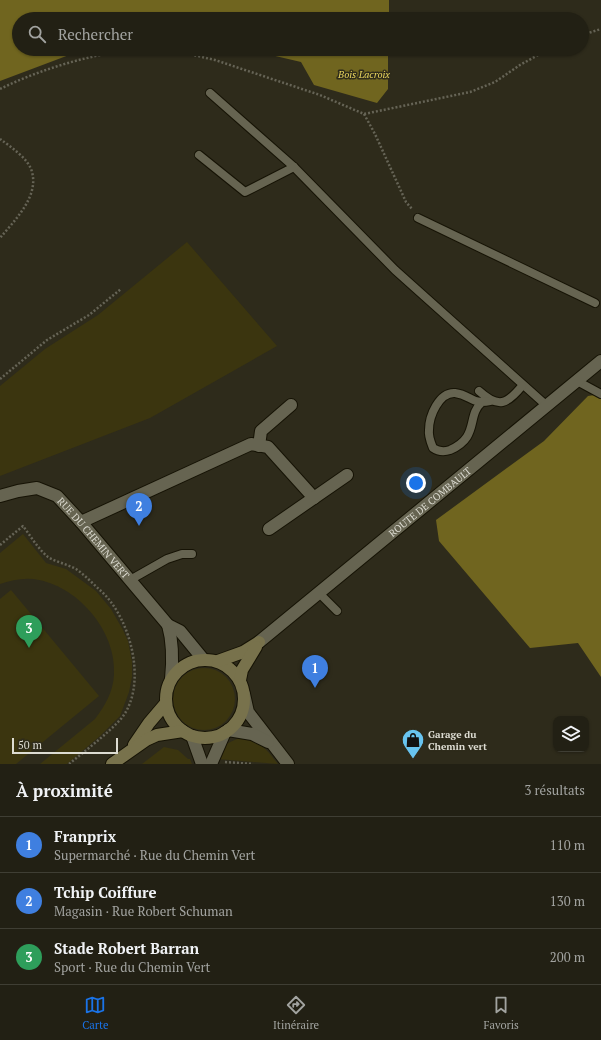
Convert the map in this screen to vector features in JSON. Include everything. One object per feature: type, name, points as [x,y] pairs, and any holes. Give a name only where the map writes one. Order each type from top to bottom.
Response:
[{"type":"main road","name":"ROUTE DE COMBAULT","points":[[218,661],[243,652],[259,642]]},
{"type":"main road","name":"ROUTE DE COMBAULT","points":[[240,680],[242,670],[248,657],[259,642]]},
{"type":"main road","name":"ROUTE DE COMBAULT","points":[[132,748],[149,723],[166,703],[166,695],[171,679],[184,665],[203,659],[218,661],[234,672],[240,680]]},
{"type":"main road","points":[[227,731],[235,725],[243,710],[244,694],[240,680]]},
{"type":"main road","points":[[166,703],[173,722],[187,733]]},
{"type":"main road","name":"ROUTE DE COMBAULT","points":[[112,764],[132,748],[157,735],[187,733],[209,738],[227,731]]},
{"type":"street","name":"ROUTE DE COMBAULT","points":[[259,642],[601,362]]},
{"type":"street","points":[[259,446],[261,431],[291,405]]},
{"type":"street","points":[[81,522],[251,444],[268,447],[314,498]]},
{"type":"street","points":[[269,529],[347,475]]},
{"type":"street","name":"RUE DU CHEMIN VERT","points":[[0,496],[18,490],[37,488],[48,491],[57,496],[81,522],[168,625],[172,636],[173,660],[171,679]]},
{"type":"street","name":"RUE DU CHEMIN VERT","points":[[168,625],[180,631],[203,659]]},
{"type":"street","points":[[244,694],[248,712],[288,764]]},
{"type":"street","points":[[187,733],[208,763],[227,731],[252,734],[270,742]]},
{"type":"lane","points":[[210,93],[294,167],[395,270],[522,386],[547,406]]},
{"type":"lane","points":[[199,155],[245,192],[294,167]]},
{"type":"lane","points":[[418,218],[595,303]]},
{"type":"lane","points":[[577,381],[601,394]]},
{"type":"lane","points":[[486,402],[478,406],[472,428],[462,444],[446,451],[438,451],[433,448],[429,430],[436,406],[444,396],[456,394],[466,396],[472,401],[504,402],[511,399],[522,386]]},
{"type":"lane","points":[[479,391],[486,402]]},
{"type":"lane","points":[[130,580],[171,557],[182,554],[192,554]]},
{"type":"lane","points":[[319,593],[337,611]]},
{"type":"path","points":[[589,33],[601,29]]},
{"type":"path","points":[[0,89],[42,71],[100,56]]},
{"type":"path","points":[[198,56],[215,60],[320,95],[364,114],[470,92],[495,82],[520,64],[535,56]]},
{"type":"path","points":[[364,114],[375,134],[406,202],[418,218]]},
{"type":"path","points":[[0,139],[19,153],[32,172],[32,191],[23,210],[0,238]]},
{"type":"path","points":[[0,379],[46,340],[89,315],[121,289]]},
{"type":"path","points":[[0,545],[23,526],[48,557],[76,570],[103,592],[122,621],[131,647],[135,674],[134,688],[127,707],[120,719],[69,764]]},
{"type":"path","points":[[208,763],[253,764]]},
{"type":"shaded area","points":[[187,242],[277,346],[150,418],[0,476],[0,386],[45,349],[98,315]]},
{"type":"shaded area","points":[[23,534],[46,563],[66,569],[96,591],[111,609],[128,641],[132,662],[132,677],[129,692],[120,716],[100,736],[67,764],[40,764],[95,719],[99,714],[112,687],[114,675],[113,659],[109,644],[93,615],[82,602],[68,592],[54,585],[34,579],[19,579],[0,584],[0,553]]},
{"type":"shaded area","points":[[11,590],[99,696],[16,764],[0,764],[0,599]]},
{"type":"shaded area","points":[[198,668],[210,668],[226,677],[233,687],[235,699],[233,711],[226,721],[210,730],[198,730],[187,725],[178,716],[173,705],[173,693],[178,682],[187,673]]},
{"type":"shaded area","points":[[239,738],[252,740],[262,746],[278,764],[217,759],[226,744]]},
{"type":"shaded area","points":[[164,747],[178,750],[190,759],[192,764],[142,764]]},
{"type":"green space","points":[[0,0],[389,0],[389,12],[12,12],[12,56],[66,56],[0,81]]},
{"type":"green space","name":"Bois Lacroix","points":[[275,56],[388,56],[388,89],[377,103],[314,85],[301,62]]},
{"type":"green space","points":[[601,394],[601,677],[578,643],[530,648],[439,541],[436,520],[544,441],[588,396]]},
{"type":"place","name":"Tchip Coiffure","points":[[139,526]]},
{"type":"place","name":"Stade Robert Barran","points":[[29,648]]},
{"type":"place","name":"Franprix","points":[[315,688]]},
{"type":"place","name":"Garage du Chemin vert","points":[[413,760]]}]
